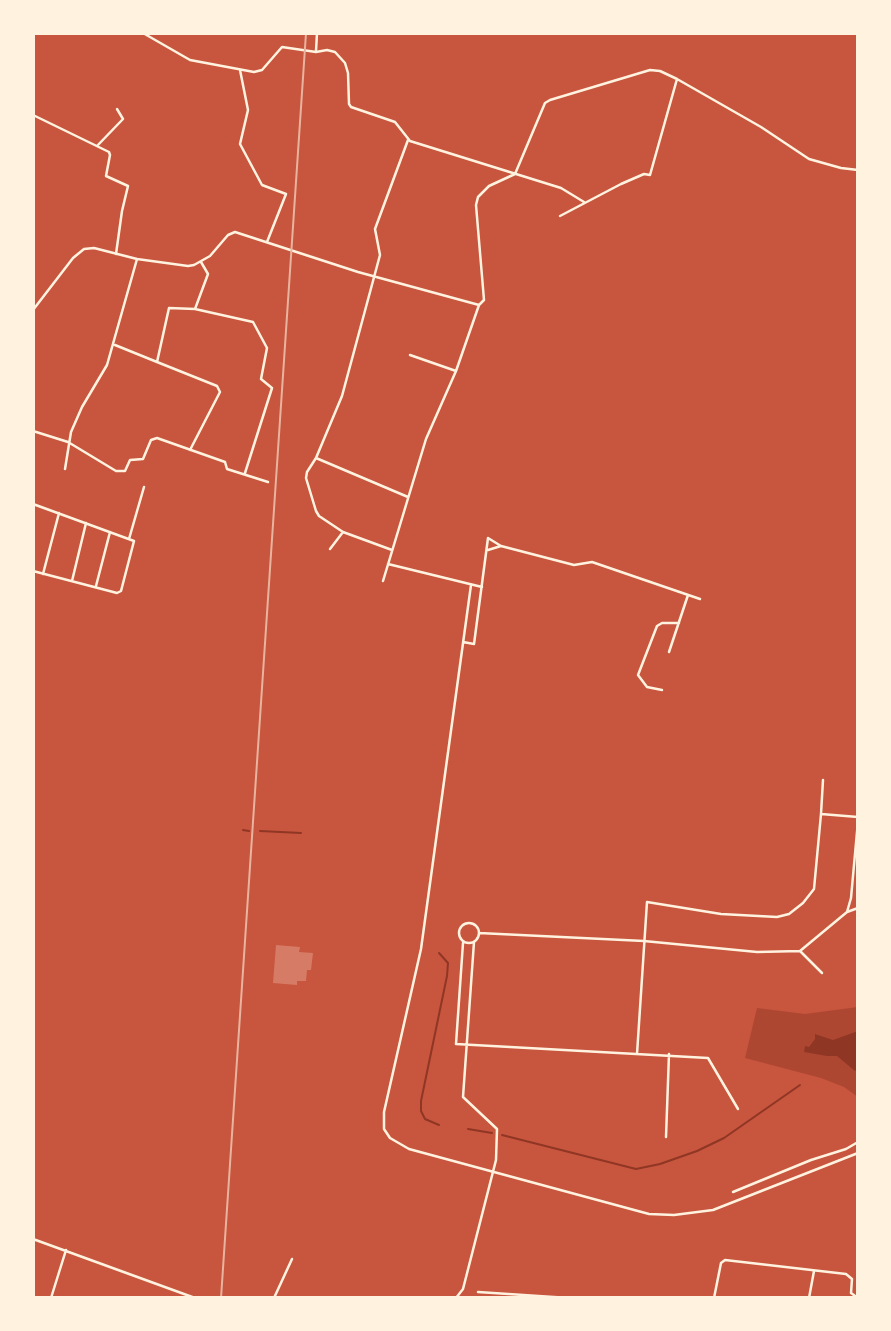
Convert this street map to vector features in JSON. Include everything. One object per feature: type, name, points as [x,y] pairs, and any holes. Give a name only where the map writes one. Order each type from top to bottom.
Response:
[{"type":"street","points":[[143,33],[190,60],[258,72],[282,47],[316,52],[327,50],[342,58],[348,73],[351,107],[395,122],[408,140],[566,190],[584,202]]},
{"type":"street","points":[[316,52],[317,33]]},
{"type":"street","points":[[240,70],[248,110],[240,144],[262,185],[286,194],[267,242]]},
{"type":"street","points":[[383,581],[426,439],[456,371],[479,305],[484,300],[476,205],[482,190],[515,174],[545,103],[650,70],[660,71],[761,127],[809,159],[858,170]]},
{"type":"street","points":[[560,216],[644,174],[650,175],[677,79]]},
{"type":"street","points":[[97,145],[123,120],[117,108]]},
{"type":"street","points":[[33,115],[109,152],[106,176],[128,186],[116,255]]},
{"type":"street","points":[[392,550],[343,532],[316,512],[306,478],[342,396],[380,252],[375,229],[408,140]]},
{"type":"street","points":[[33,310],[73,258],[84,249],[94,248],[116,255],[188,266],[210,256],[232,233],[239,232],[373,276],[479,305]]},
{"type":"street","points":[[65,469],[68,442],[82,407],[107,365],[114,345],[137,259]]},
{"type":"street","points":[[195,309],[208,274],[201,262]]},
{"type":"street","points":[[157,362],[169,308],[195,309],[253,322],[267,348],[261,379],[272,388],[245,475]]},
{"type":"street","points":[[114,345],[217,386],[220,392],[190,450]]},
{"type":"street","points":[[410,355],[456,371]]},
{"type":"street","points":[[33,431],[68,442],[116,471],[125,471],[130,460],[143,459],[151,440],[157,438],[225,462],[227,469],[268,482]]},
{"type":"street","points":[[316,458],[408,497]]},
{"type":"street","points":[[129,539],[144,487]]},
{"type":"street","points":[[33,504],[134,541],[121,590],[117,593],[33,571]]},
{"type":"street","points":[[43,574],[58,513]]},
{"type":"street","points":[[72,581],[86,523]]},
{"type":"street","points":[[96,587],[110,532]]},
{"type":"street","points":[[330,550],[343,532]]},
{"type":"street","points":[[463,642],[474,644],[488,538],[501,546],[574,565],[592,562],[700,599]]},
{"type":"street","points":[[486,551],[501,546]]},
{"type":"street","points":[[388,564],[482,587]]},
{"type":"street","points":[[471,585],[421,950],[384,1112],[384,1129],[390,1138],[409,1149],[649,1214],[674,1215],[713,1210],[858,1153]]},
{"type":"street","points":[[669,652],[688,595]]},
{"type":"street","points":[[662,690],[647,687],[638,675],[656,627],[662,623],[679,623]]},
{"type":"street","points":[[637,1054],[647,902],[730,914],[783,916],[794,911],[814,889],[823,780]]},
{"type":"street","points":[[821,814],[858,819],[851,898],[847,912]]},
{"type":"street","points":[[479,933],[644,941],[757,952],[800,951],[847,912],[858,908]]},
{"type":"street","points":[[479,933],[474,925],[464,924],[458,934],[463,943],[456,1044],[708,1058],[738,1109]]},
{"type":"street","points":[[456,1298],[463,1289],[496,1160],[497,1129],[463,1097],[474,943],[479,933]]},
{"type":"street","points":[[463,943],[474,943]]},
{"type":"street","points":[[800,951],[822,973]]},
{"type":"street","points":[[666,1137],[669,1054]]},
{"type":"street","points":[[733,1192],[858,1142]]},
{"type":"street","points":[[811,1160],[814,1169]]},
{"type":"street","points":[[33,1239],[195,1298]]},
{"type":"street","points":[[51,1298],[66,1250]]},
{"type":"street","points":[[274,1298],[292,1259]]},
{"type":"street","points":[[714,1298],[721,1263],[725,1259],[850,1276],[851,1293],[855,1298]]},
{"type":"street","points":[[809,1298],[814,1271]]},
{"type":"street","points":[[177,1298],[178,1291]]},
{"type":"street","points":[[478,1292],[569,1298]]},
{"type":"shaded area","points":[[858,1007],[858,1097],[844,1087],[821,1078],[745,1058],[757,1008],[805,1014]]},
{"type":"shaded area","points":[[858,1031],[858,1068],[855,1071],[837,1056],[804,1052],[805,1046],[809,1047],[815,1039],[815,1034],[833,1040]]},
{"type":"building","points":[[276,945],[300,947],[299,952],[313,953],[311,970],[307,970],[306,981],[297,981],[297,985],[273,983]]},
{"type":"waterway","points":[[243,830],[249,831]]},
{"type":"waterway","points":[[260,831],[301,833]]},
{"type":"waterway","points":[[439,953],[448,963],[447,976],[421,1101],[421,1111],[425,1119],[439,1125]]},
{"type":"waterway","points":[[502,1135],[636,1169],[697,1151],[724,1138],[800,1085]]},
{"type":"waterway","points":[[468,1129],[492,1133]]},
{"type":"railway","points":[[221,1298],[306,33]]}]
